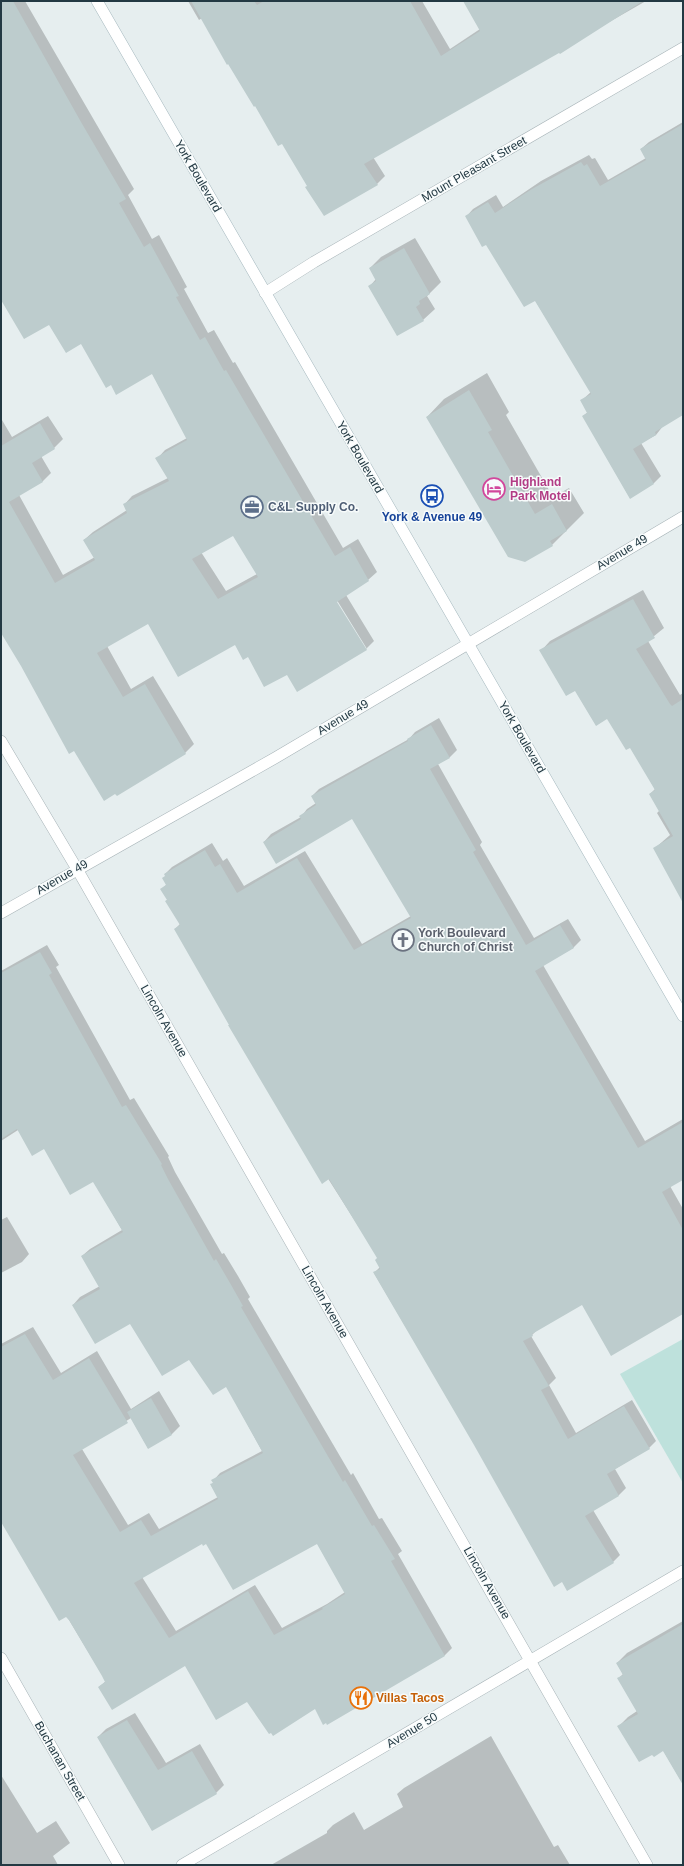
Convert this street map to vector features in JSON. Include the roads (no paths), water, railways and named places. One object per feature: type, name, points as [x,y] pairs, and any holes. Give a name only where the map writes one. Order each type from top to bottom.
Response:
[{"type":"street","name":"York Boulevard","points":[[97,1],[683,1016]]},
{"type":"street","name":"Mount Pleasant Street","points":[[265,293],[320,258],[683,48]]},
{"type":"street","name":"Avenue 49","points":[[1,913],[77,868],[274,758],[683,517]]},
{"type":"street","name":"Lincoln Avenue","points":[[1,741],[77,868],[647,1865]]},
{"type":"street","name":"Avenue 50","points":[[182,1865],[683,1571]]},
{"type":"street","name":"Buchanan Street","points":[[1,1658],[120,1865]]},
{"type":"place","name":"Highland Park Motel","points":[[494,489]]},
{"type":"place","name":"York & Avenue 49","points":[[432,496]]},
{"type":"place","name":"C&L Supply Co.","points":[[252,507]]},
{"type":"place","name":"York Boulevard Church of Christ","points":[[403,940]]},
{"type":"place","name":"Villas Tacos","points":[[361,1698]]}]
